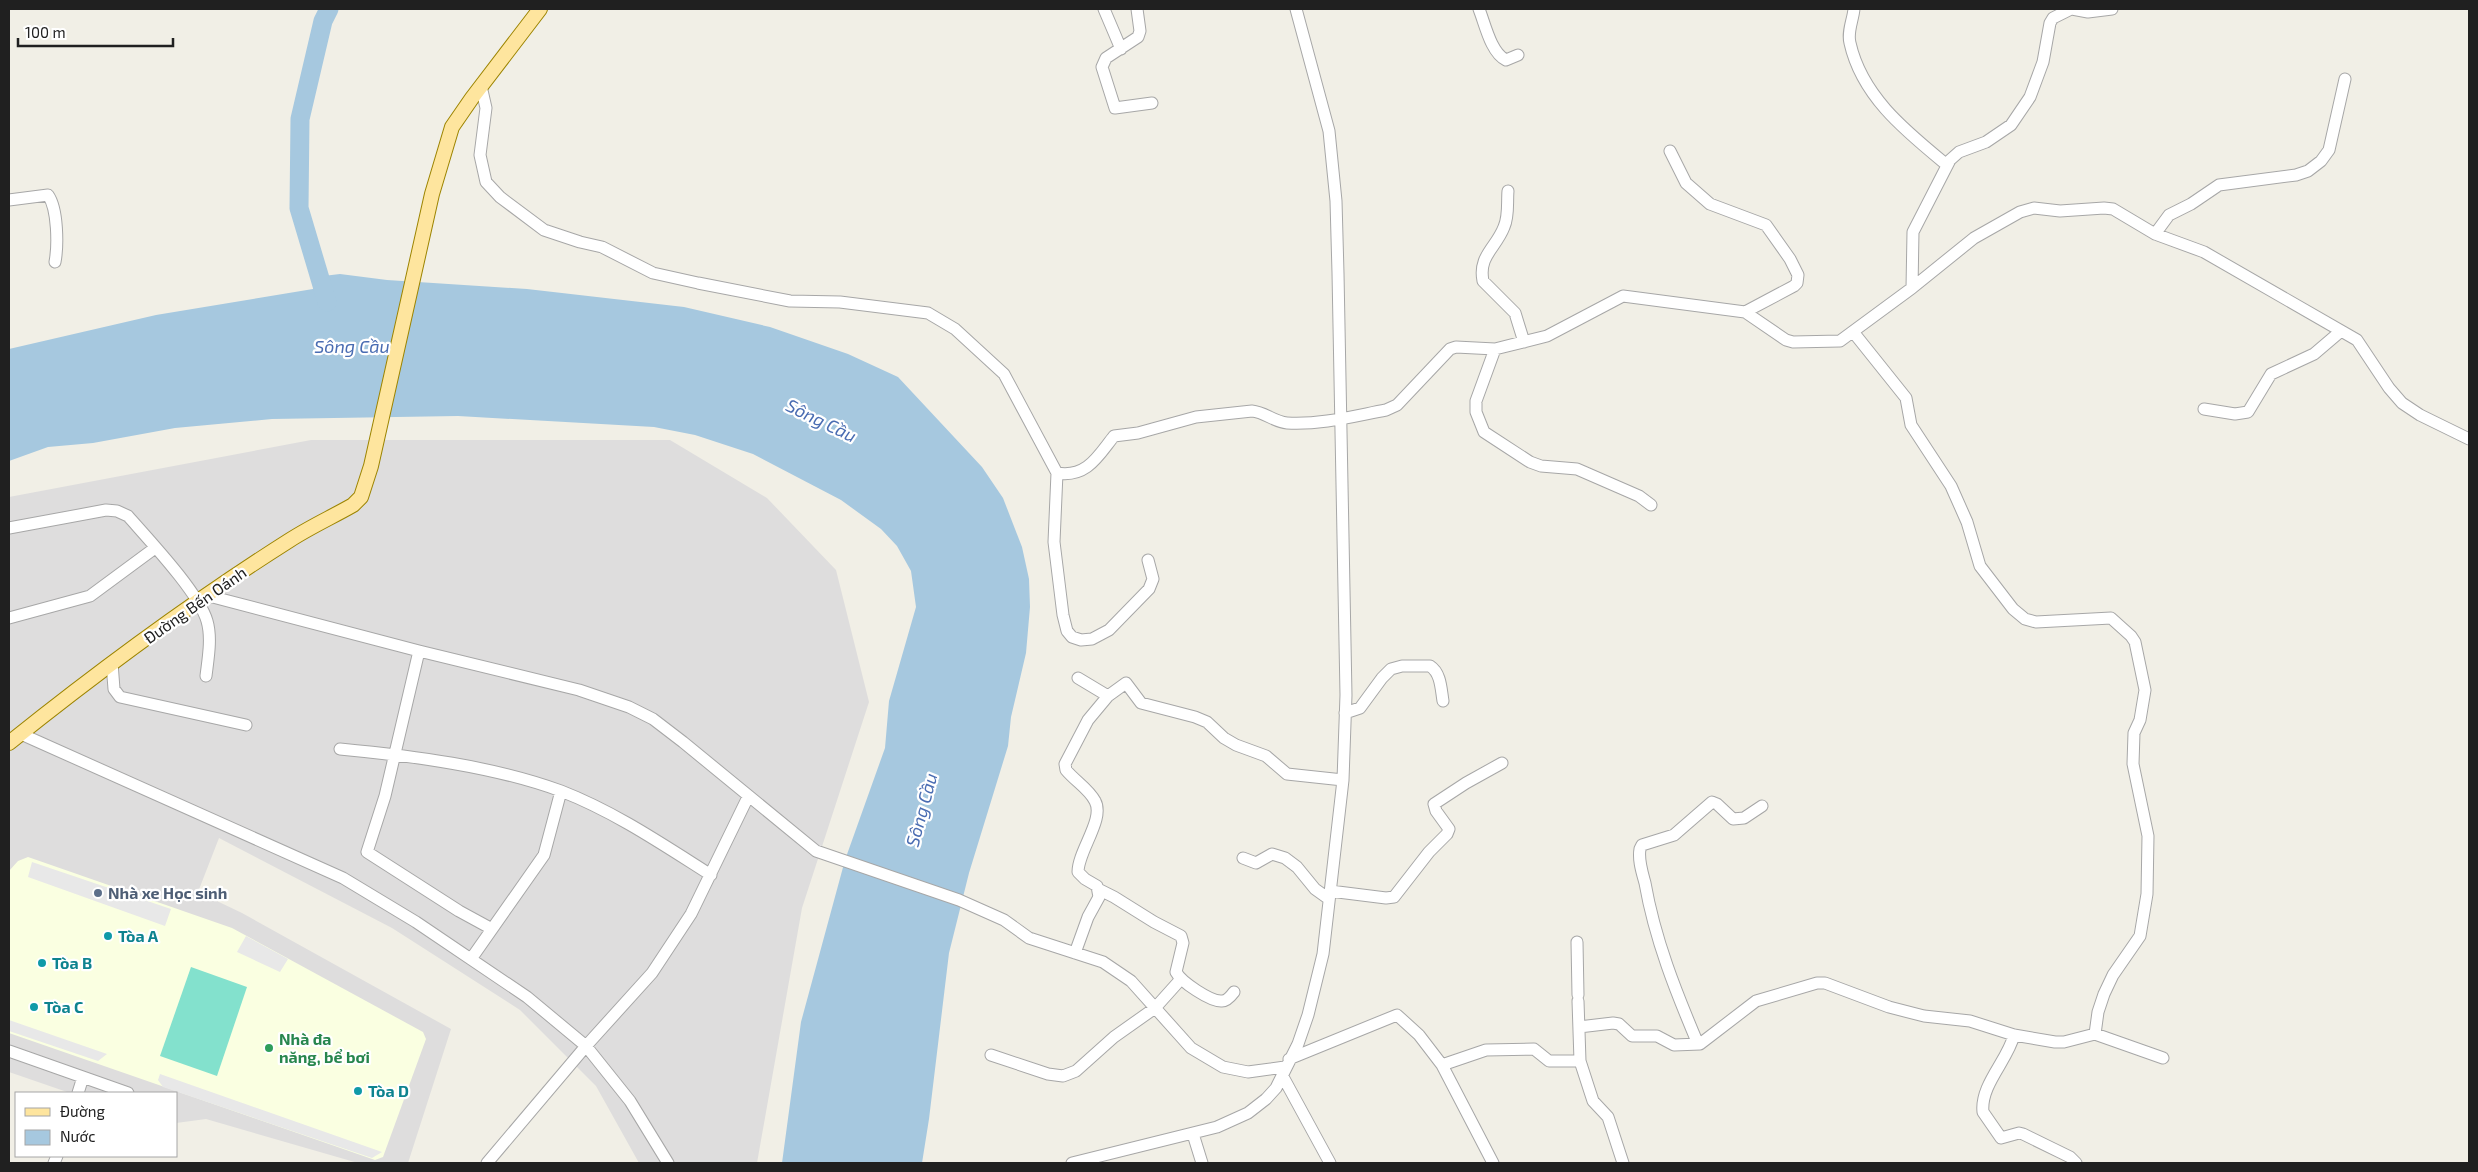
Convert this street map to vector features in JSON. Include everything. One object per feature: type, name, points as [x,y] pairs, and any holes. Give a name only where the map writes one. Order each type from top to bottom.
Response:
[{"type":"main road","name":"Đường Bến Oánh","points":[[9,743],[112,663],[203,599],[291,539],[353,505],[361,497],[371,466],[432,194],[452,127],[480,86],[540,9]]},
{"type":"street","points":[[1104,9],[1121,49]]},
{"type":"street","points":[[1138,9],[1140,31],[1138,37],[1106,58],[1102,67],[1113,106],[1119,108],[1152,103]]},
{"type":"street","points":[[1072,1163],[1193,1134],[1217,1127],[1248,1113],[1276,1088],[1308,1015],[1323,954],[1343,780],[1345,713],[1336,210],[1331,144],[1296,9]]},
{"type":"street","points":[[1479,9],[1492,43],[1501,57],[1506,60],[1518,55]]},
{"type":"street","points":[[1854,9],[1850,42],[1855,58],[1876,98],[1904,129],[1947,165]]},
{"type":"street","points":[[1912,288],[1913,232],[1947,165],[1954,156],[1986,142],[2011,125],[2027,102],[2033,88],[2043,62],[2050,24],[2053,18],[2071,9],[2088,12],[2112,9]]},
{"type":"street","points":[[2155,234],[2168,215],[2192,204],[2219,185],[2296,175],[2308,170],[2321,161],[2329,150],[2344,79]]},
{"type":"street","points":[[480,86],[486,108],[480,155],[486,182],[500,197],[544,230],[602,247],[653,273],[674,278],[790,300],[840,302],[928,313],[940,318],[972,342],[1004,374],[1057,473],[1054,542],[1063,615],[1072,637],[1081,640],[1092,639],[1109,630],[1149,589],[1153,579],[1148,560]]},
{"type":"street","points":[[1670,151],[1686,183],[1710,204],[1766,225],[1781,244],[1798,275],[1798,283],[1794,286],[1745,312]]},
{"type":"street","points":[[1508,191],[1506,224],[1484,260],[1481,273],[1483,281],[1515,313],[1524,342]]},
{"type":"street","points":[[9,200],[40,194],[48,195],[56,235],[55,262]]},
{"type":"street","points":[[1057,473],[1069,475],[1080,471],[1097,460],[1114,436],[1138,434],[1196,417],[1224,416],[1252,411],[1260,412],[1286,423],[1317,423],[1386,410],[1397,405],[1450,350],[1456,347],[1495,349],[1524,342],[1564,329],[1619,297],[1745,312],[1786,340],[1793,342],[1833,342],[1854,333],[1974,238],[2020,212],[2034,208],[2060,211],[2113,210],[2155,234],[2204,252],[2341,331],[2363,346],[2389,388],[2402,403],[2428,419],[2469,439]]},
{"type":"street","points":[[2204,409],[2236,414],[2248,412],[2271,374],[2314,354],[2341,331]]},
{"type":"street","points":[[1854,333],[1906,398],[1910,425],[1951,486],[1967,522],[1978,562],[2012,609],[2025,619],[2036,622],[2111,618],[2135,642],[2145,690],[2140,720],[2134,733],[2133,764],[2148,836],[2148,894],[2140,936],[2113,975],[2104,994],[2098,1012],[2095,1034]]},
{"type":"street","points":[[1495,349],[1476,401],[1476,412],[1484,432],[1530,462],[1541,466],[1577,469],[1639,496],[1651,505]]},
{"type":"street","points":[[9,528],[106,510],[117,511],[128,516],[203,599],[208,622],[206,676]]},
{"type":"street","points":[[9,618],[90,596],[155,548]]},
{"type":"street","points":[[203,599],[563,686],[629,707],[653,719],[816,851],[958,900],[1004,920],[1029,938],[1103,962],[1131,981],[1191,1048],[1223,1067],[1248,1072],[1285,1067],[1397,1014],[1419,1035],[1442,1064],[1493,1163]]},
{"type":"street","points":[[419,651],[385,796],[367,852],[459,912],[492,929]]},
{"type":"street","points":[[112,663],[114,689],[120,698],[246,725]]},
{"type":"street","points":[[1345,713],[1360,708],[1387,673],[1402,666],[1430,666],[1434,669],[1438,674],[1443,701]]},
{"type":"street","points":[[1078,678],[1108,696]]},
{"type":"street","points":[[1234,992],[1227,1000],[1221,1002],[1200,993],[1181,979],[1176,972],[1183,942],[1181,936],[1154,922],[1114,896],[1100,890],[1095,883],[1085,879],[1078,872],[1082,852],[1091,835],[1097,804],[1066,770],[1065,764],[1088,720],[1108,696],[1126,683],[1141,703],[1195,717],[1206,722],[1224,738],[1266,756],[1287,774],[1343,780]]},
{"type":"street","points":[[21,734],[343,878],[416,922],[527,997],[586,1046],[630,1101],[668,1163]]},
{"type":"street","points":[[340,749],[394,754],[460,765],[561,791],[631,824],[710,875]]},
{"type":"street","points":[[1243,858],[1256,863],[1267,855],[1277,854],[1291,862],[1315,889],[1330,895],[1394,897],[1429,852],[1447,834],[1449,829],[1436,811],[1434,804],[1502,763]]},
{"type":"street","points":[[471,959],[544,855],[561,791]]},
{"type":"street","points":[[487,1163],[586,1046],[647,980],[691,914],[748,797]]},
{"type":"street","points":[[1698,1044],[1667,970],[1647,894],[1640,849],[1642,845],[1674,835],[1712,802],[1718,804],[1733,819],[1744,818],[1762,806]]},
{"type":"street","points":[[1075,953],[1088,917],[1099,897],[1100,890]]},
{"type":"street","points":[[1577,942],[1580,1061],[1593,1101],[1608,1117],[1623,1163]]},
{"type":"street","points":[[990,1055],[1048,1074],[1063,1076],[1076,1071],[1114,1037],[1154,1008],[1181,979]]},
{"type":"street","points":[[1579,1027],[1613,1023],[1619,1024],[1632,1036],[1657,1036],[1674,1045],[1698,1044],[1756,1002],[1817,983],[1825,983],[1889,1007],[1924,1016],[1970,1021],[2014,1035],[2064,1042],[2095,1034],[2163,1058]]},
{"type":"street","points":[[2014,1035],[2011,1048],[1985,1095],[1983,1112],[2002,1138],[2023,1134],[2070,1157],[2076,1163]]},
{"type":"street","points":[[1442,1064],[1486,1050],[1534,1049],[1549,1061],[1580,1061]]},
{"type":"street","points":[[9,1051],[125,1092]]},
{"type":"street","points":[[1285,1067],[1330,1163]]},
{"type":"street","points":[[78,1092],[83,1077]]},
{"type":"street","points":[[1193,1134],[1202,1163]]},
{"type":"shaded area","points":[[311,440],[670,440],[767,498],[836,570],[869,702],[802,908],[757,1163],[639,1163],[596,1086],[520,1010],[392,928],[219,838],[198,892],[242,913],[451,1029],[408,1163],[358,1163],[206,1119],[178,1123],[178,1092],[67,1092],[9,1072],[9,497]]},
{"type":"shaded area","points":[[28,857],[232,928],[423,1032],[426,1039],[383,1157],[375,1160],[9,1033],[9,871],[18,861]]},
{"type":"shaded area","name":"Nhà xe Học sinh","points":[[32,862],[171,909],[165,926],[28,877]]},
{"type":"shaded area","points":[[246,936],[288,959],[280,972],[237,952]]},
{"type":"shaded area","points":[[191,967],[247,987],[217,1076],[160,1056]]},
{"type":"shaded area","points":[[9,1020],[107,1054],[98,1061],[9,1031]]},
{"type":"shaded area","points":[[160,1074],[382,1152],[372,1158],[163,1087],[158,1080]]},
{"type":"water","name":"Sông Cầu","points":[[340,274],[387,280],[527,289],[684,307],[770,327],[848,354],[898,377],[982,467],[1003,498],[1022,547],[1029,579],[1030,607],[1026,653],[1011,717],[1008,746],[969,873],[949,953],[922,1163],[782,1163],[801,1022],[845,860],[885,748],[889,701],[916,607],[911,571],[897,546],[881,529],[841,500],[753,454],[695,435],[654,427],[458,416],[272,419],[175,428],[93,443],[48,447],[9,461],[9,349],[156,315],[313,289],[315,277]]},
{"type":"waterway","points":[[327,302],[299,208],[300,119],[323,21],[329,9]]},
{"type":"place","name":"Nhà xe Học sinh","points":[[98,893]]},
{"type":"place","name":"Tòa A","points":[[108,936]]},
{"type":"place","name":"Tòa B","points":[[42,963]]},
{"type":"place","name":"Tòa C","points":[[34,1007]]},
{"type":"place","name":"Nhà đa năng, bể bơi","points":[[269,1048]]},
{"type":"place","name":"Tòa D","points":[[358,1091]]}]
